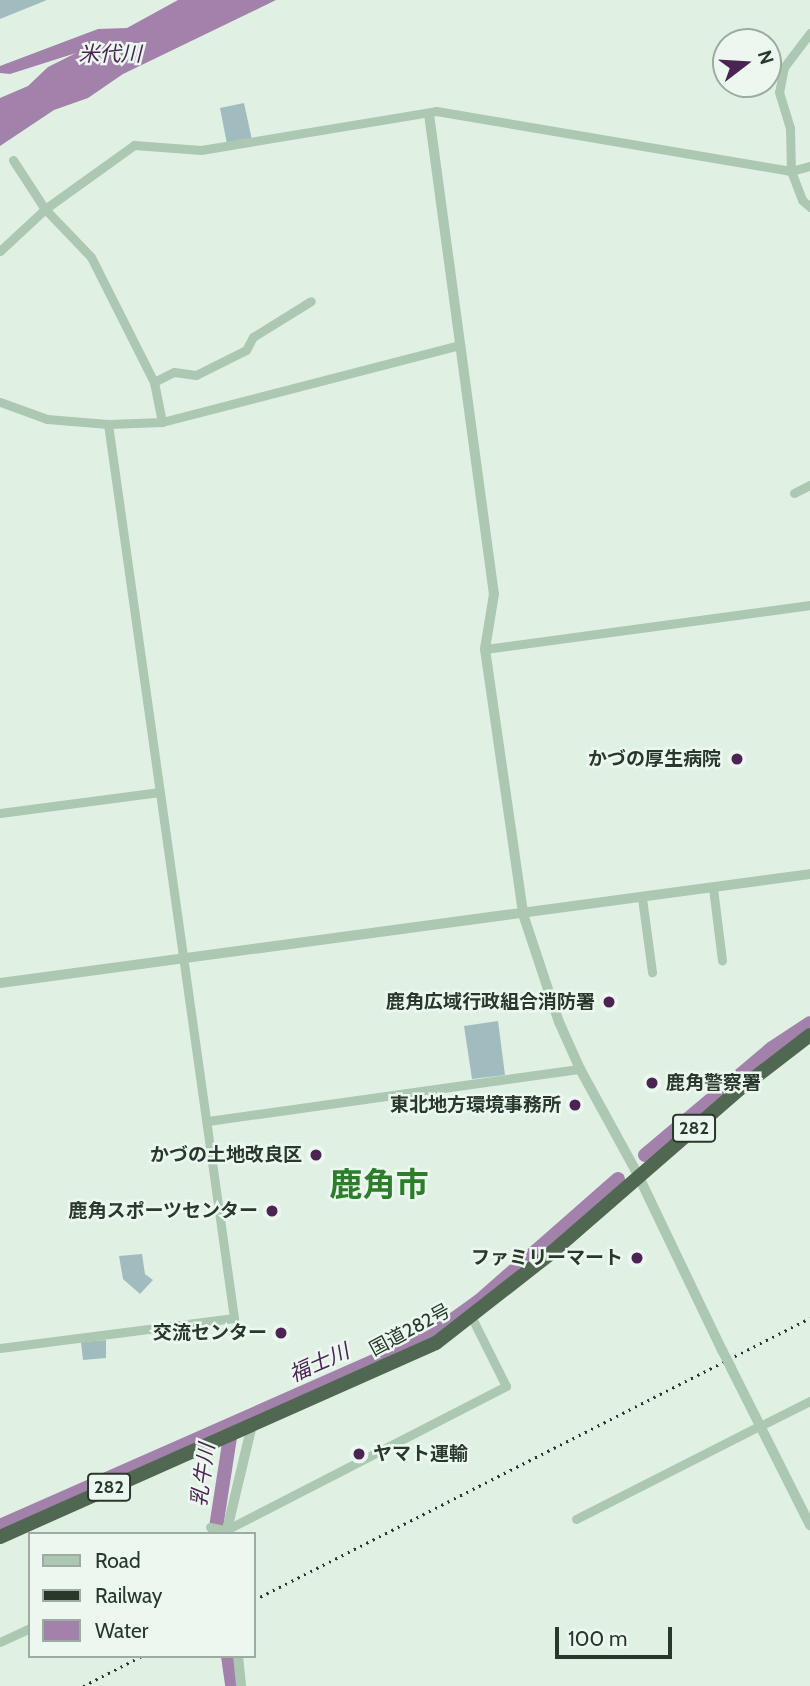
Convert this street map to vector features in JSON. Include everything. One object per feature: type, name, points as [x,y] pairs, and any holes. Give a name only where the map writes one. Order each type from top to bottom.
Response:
[{"type":"highway","name":"国道282号","points":[[0,1537],[412,1355],[472,1318],[638,1175],[810,1035]]},
{"type":"street","points":[[810,33],[783,67],[779,92],[790,128],[791,171],[802,200],[810,207]]},
{"type":"street","points":[[0,251],[45,209],[134,145],[201,150],[446,111],[791,171],[810,166]]},
{"type":"street","points":[[429,114],[494,594],[485,649],[523,914],[558,1022],[580,1069],[638,1175],[810,1525]]},
{"type":"street","points":[[13,160],[45,209],[91,257],[154,382],[162,422]]},
{"type":"street","points":[[154,382],[174,372],[196,375],[246,350],[253,337],[311,301]]},
{"type":"street","points":[[0,402],[47,419],[108,424],[162,422],[460,345]]},
{"type":"street","points":[[0,1348],[234,1318],[108,424]]},
{"type":"street","points":[[794,493],[810,485]]},
{"type":"street","points":[[485,649],[810,606]]},
{"type":"street","points":[[0,814],[160,792]]},
{"type":"street","points":[[0,983],[810,874]]},
{"type":"street","points":[[713,888],[722,960]]},
{"type":"street","points":[[642,898],[652,971]]},
{"type":"street","points":[[208,1121],[580,1069]]},
{"type":"street","points":[[210,1527],[225,1531],[506,1386],[472,1318]]},
{"type":"street","points":[[766,1423],[810,1401]]},
{"type":"street","points":[[225,1531],[248,1427]]},
{"type":"street","points":[[576,1520],[755,1428]]},
{"type":"street","points":[[0,1643],[28,1629]]},
{"type":"street","points":[[238,1658],[241,1686]]},
{"type":"shaded area","points":[[0,0],[47,0],[0,19]]},
{"type":"shaded area","points":[[244,103],[252,140],[227,144],[220,108]]},
{"type":"shaded area","points":[[498,1021],[505,1075],[472,1079],[464,1026]]},
{"type":"shaded area","points":[[142,1254],[145,1274],[153,1280],[140,1294],[123,1279],[119,1256]]},
{"type":"shaded area","points":[[106,1340],[106,1358],[83,1360],[81,1342]]},
{"type":"water","name":"米代川","points":[[178,0],[276,0],[123,74],[88,98],[54,110],[0,146],[0,98],[28,86],[48,67],[76,53],[10,74],[0,73],[0,66],[98,29],[127,28]]},
{"type":"waterway","name":"福士川","points":[[645,1155],[772,1048],[810,1023]]},
{"type":"waterway","name":"福士川","points":[[0,1526],[429,1337],[479,1301],[618,1179]]},
{"type":"waterway","name":"乳牛川","points":[[215,1532],[232,1424]]},
{"type":"waterway","name":"乳牛川","points":[[228,1658],[232,1686]]},
{"type":"railway","points":[[256,1599],[810,1318]]},
{"type":"railway","points":[[83,1686],[138,1658]]},
{"type":"place","name":"かづの厚生病院","points":[[737,759]]},
{"type":"place","name":"鹿角広域行政組合消防署","points":[[609,1002]]},
{"type":"place","name":"鹿角警察署","points":[[652,1083]]},
{"type":"place","name":"東北地方環境事務所","points":[[575,1105]]},
{"type":"place","name":"かづの土地改良区","points":[[316,1155]]},
{"type":"place","name":"鹿角スポーツセンター","points":[[272,1211]]},
{"type":"place","name":"ファミリーマート","points":[[637,1258]]},
{"type":"place","name":"交流センター","points":[[281,1333]]},
{"type":"place","name":"ヤマト運輸","points":[[359,1454]]},
{"type":"district","name":"鹿角市","points":[[379,1185]]}]
